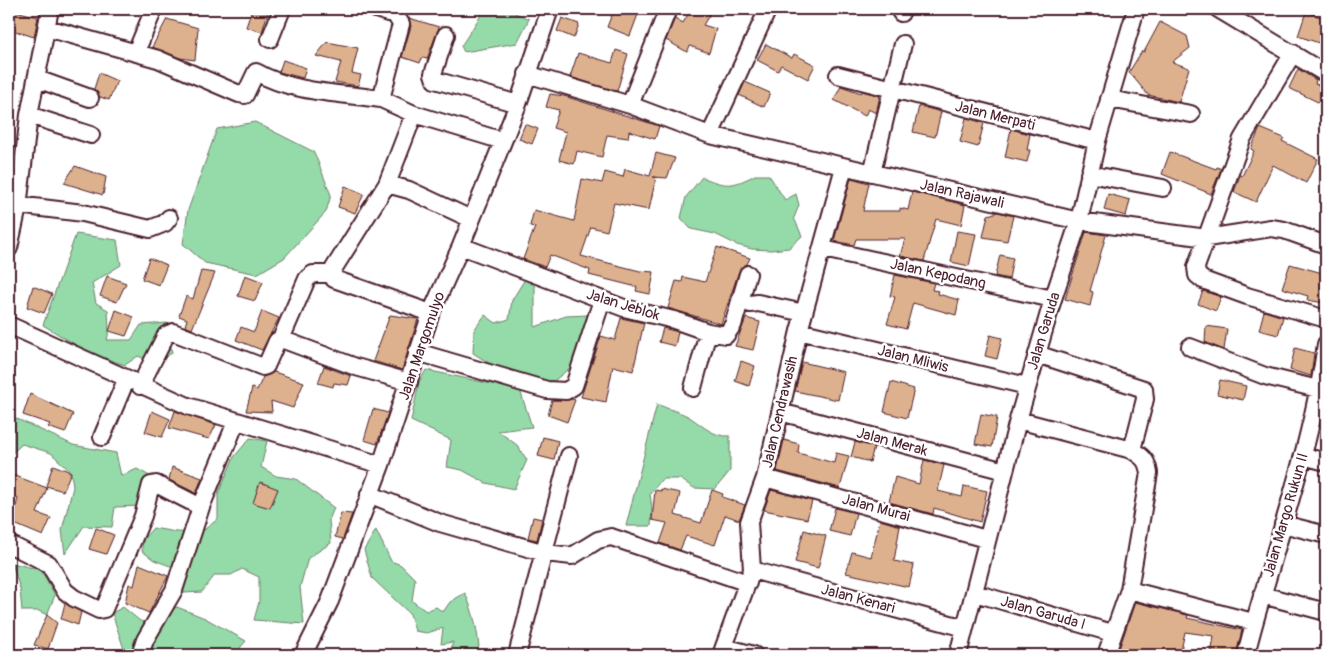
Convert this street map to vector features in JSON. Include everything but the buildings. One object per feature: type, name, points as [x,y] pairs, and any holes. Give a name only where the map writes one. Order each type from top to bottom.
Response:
[{"type":"street","points":[[9,248],[14,206],[50,9]]},
{"type":"street","points":[[136,52],[154,9]]},
{"type":"street","points":[[270,39],[282,9]]},
{"type":"street","points":[[376,9],[388,13],[394,10],[401,24],[381,99]]},
{"type":"street","name":"Jalan Margomulyo","points":[[302,655],[330,600],[381,465],[431,313],[461,246],[518,104],[550,9]]},
{"type":"street","points":[[630,105],[668,9]]},
{"type":"street","points":[[710,134],[768,9]]},
{"type":"street","name":"Jalan Garuda","points":[[958,655],[975,593],[986,539],[1027,386],[1053,299],[1079,222],[1097,141],[1136,9]]},
{"type":"street","points":[[1218,9],[1326,74]]},
{"type":"street","points":[[47,28],[158,59],[239,94],[245,95],[248,92],[256,72],[268,79],[297,88],[381,99],[414,114],[502,141]]},
{"type":"street","points":[[446,35],[433,74],[435,80],[518,104]]},
{"type":"street","points":[[872,173],[904,44]]},
{"type":"street","points":[[1293,53],[1242,140],[1196,267],[1197,275],[1203,280],[1247,296],[1326,319]]},
{"type":"street","name":"Jalan Rajawali","points":[[528,74],[630,105],[710,134],[844,168],[1079,222],[1207,238],[1271,228],[1284,230],[1326,245]]},
{"type":"street","name":"Jalan Merpati","points":[[838,76],[1097,141]]},
{"type":"street","points":[[37,79],[90,98]]},
{"type":"street","points":[[1109,99],[1191,114]]},
{"type":"street","points":[[30,114],[91,135]]},
{"type":"street","points":[[332,274],[356,230],[387,184],[414,114]]},
{"type":"street","name":"Jalan Cendrawasih","points":[[723,651],[750,577],[748,522],[765,478],[799,331],[844,168]]},
{"type":"street","points":[[1089,174],[1163,188]]},
{"type":"street","points":[[387,184],[409,190],[471,219]]},
{"type":"street","points":[[14,206],[83,213],[150,229],[165,223],[169,218]]},
{"type":"street","name":"Jalan Jeblok","points":[[461,246],[632,311],[674,320],[708,332],[726,334],[731,331],[748,274]]},
{"type":"street","name":"Jalan Kepodang","points":[[823,249],[1053,299]]},
{"type":"street","points":[[102,437],[133,383],[166,335],[173,332],[262,367],[266,366],[277,341],[281,339],[307,279],[317,274],[332,274]]},
{"type":"street","points":[[332,274],[334,279],[431,313]]},
{"type":"street","points":[[417,352],[547,390],[566,391],[574,386],[602,300]]},
{"type":"street","points":[[750,304],[758,303],[804,313]]},
{"type":"street","points":[[9,324],[133,383],[188,406],[381,465]]},
{"type":"street","name":"Jalan Mliwis","points":[[799,331],[1027,386]]},
{"type":"street","points":[[693,388],[708,332]]},
{"type":"street","points":[[281,339],[356,367],[409,382]]},
{"type":"street","name":"Jalan Margo Rukun II","points":[[1246,655],[1253,622],[1323,390],[1326,344]]},
{"type":"street","points":[[1190,347],[1265,376],[1323,390]]},
{"type":"street","points":[[1036,354],[1144,389],[1145,399],[1132,450]]},
{"type":"street","name":"Jalan Merak","points":[[780,412],[1005,471]]},
{"type":"street","points":[[1018,420],[1132,450],[1143,457],[1147,463],[1149,473],[1129,590],[1112,633],[1106,655]]},
{"type":"street","points":[[140,655],[145,640],[174,590],[201,506],[236,422]]},
{"type":"street","points":[[516,655],[570,456]]},
{"type":"street","points":[[1303,456],[1326,462]]},
{"type":"street","name":"Jalan Murai","points":[[765,478],[986,539]]},
{"type":"street","points":[[9,544],[49,564],[65,591],[74,598],[99,610],[104,609],[143,516],[152,485],[156,484],[201,506]]},
{"type":"street","name":"Jalan Kenari","points":[[369,494],[440,523],[545,553],[572,556],[598,540],[610,536],[750,577],[965,628]]},
{"type":"street","points":[[1283,524],[1326,535]]},
{"type":"street","points":[[1129,590],[1253,622]]},
{"type":"street","name":"Jalan Garuda I","points":[[975,593],[1112,633]]},
{"type":"street","points":[[1262,595],[1326,612]]},
{"type":"street","points":[[723,651],[754,655]]},
{"type":"green space","points":[[485,9],[506,9],[529,19],[517,43],[464,52],[461,46]]},
{"type":"green space","points":[[255,122],[314,152],[331,195],[326,212],[284,258],[257,274],[205,263],[183,244],[188,210],[217,129]]},
{"type":"green space","points":[[755,175],[769,175],[785,200],[796,194],[799,205],[794,218],[802,236],[789,248],[771,250],[752,249],[737,245],[715,234],[691,229],[681,218],[686,197],[702,177],[717,183],[734,184]]},
{"type":"green space","points":[[76,234],[117,240],[121,265],[92,283],[96,303],[108,310],[109,331],[107,340],[131,340],[141,325],[167,323],[172,353],[155,363],[138,356],[125,365],[91,354],[43,325]]},
{"type":"green space","points":[[525,279],[535,286],[535,327],[566,316],[588,315],[572,366],[554,381],[511,377],[473,353],[474,330],[485,315],[496,323],[509,319],[512,300]]},
{"type":"green space","points":[[426,370],[520,390],[532,427],[498,431],[517,445],[527,460],[514,489],[486,483],[462,470],[447,467],[451,440],[411,421],[419,382]]},
{"type":"green space","points":[[657,404],[687,416],[714,433],[730,436],[730,471],[715,489],[694,488],[680,479],[662,479],[650,494],[652,508],[651,526],[626,526]]},
{"type":"green space","points":[[9,407],[13,417],[73,445],[116,453],[121,476],[137,469],[155,479],[141,506],[115,507],[112,527],[84,526],[65,554],[62,530],[73,487],[71,472],[51,453],[22,444],[9,456]]},
{"type":"green space","points":[[250,438],[267,441],[261,467],[276,476],[296,479],[334,508],[329,520],[331,543],[308,558],[300,587],[304,624],[254,620],[259,602],[259,577],[242,569],[231,575],[215,575],[202,592],[184,593],[181,570],[154,560],[142,551],[143,539],[153,528],[176,532],[200,533],[218,519],[218,494],[234,457]]},
{"type":"green space","points":[[376,530],[391,561],[401,565],[415,579],[412,601],[426,611],[436,607],[443,612],[450,602],[465,593],[474,619],[479,647],[471,655],[449,655],[453,642],[441,644],[443,628],[427,633],[415,631],[410,614],[372,578],[364,550]]},
{"type":"green space","points":[[12,563],[41,570],[55,595],[47,615],[39,611],[22,611],[20,589]]},
{"type":"green space","points":[[123,607],[140,621],[158,626],[164,612],[177,607],[205,618],[246,641],[234,655],[126,655],[112,613]]}]
